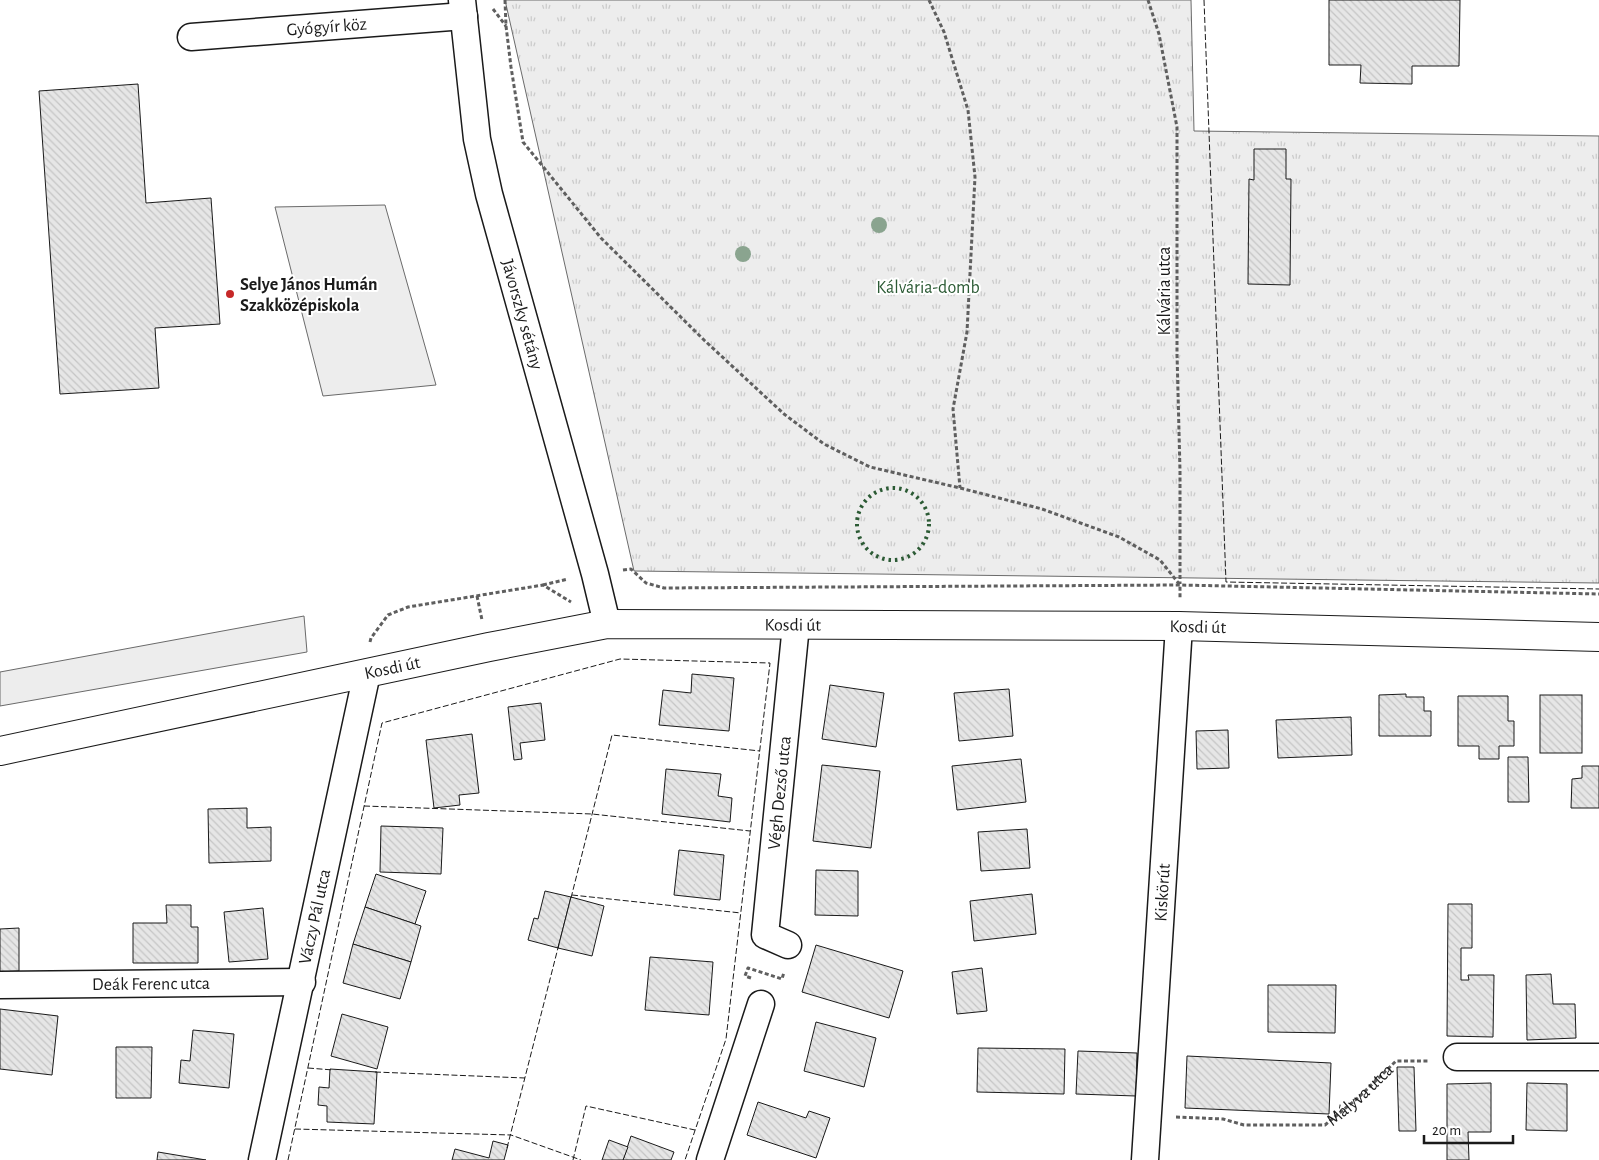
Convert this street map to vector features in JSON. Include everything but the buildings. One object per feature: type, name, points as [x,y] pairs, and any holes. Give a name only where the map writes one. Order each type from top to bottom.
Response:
[{"type":"street","name":"Gyógyír köz","points":[[191,37],[463,8]]},
{"type":"street","name":"Jávorszky sétány","points":[[463,8],[478,139],[489,194],[595,574],[607,624]]},
{"type":"street","name":"Kosdi út","points":[[0,751],[488,647],[607,624],[1180,626],[1599,637]]},
{"type":"street","name":"Végh Dezső utca","points":[[788,945],[765,935],[796,625]]},
{"type":"street","name":"Kiskörút","points":[[1145,1160],[1180,626]]},
{"type":"street","name":"Váczy Pál utca","points":[[262,1160],[302,982],[367,673]]},
{"type":"street","name":"Deák Ferenc utca","points":[[0,985],[302,982]]},
{"type":"street","points":[[710,1160],[761,1004]]},
{"type":"street","points":[[1457,1057],[1599,1057]]},
{"type":"path","points":[[505,0],[511,66],[523,142],[601,238],[711,347],[784,414],[824,444],[870,467],[1042,509],[1119,537],[1160,560],[1180,585]]},
{"type":"path","points":[[928,0],[944,32],[968,110],[975,177],[968,332],[953,409],[960,488]]},
{"type":"path","name":"Kálvária utca","points":[[1148,0],[1160,34],[1177,126],[1180,626]]},
{"type":"path","points":[[492,6],[506,26]]},
{"type":"path","points":[[367,673],[371,638],[388,615],[408,607],[631,569],[646,583],[664,588],[1180,585],[1599,594]]},
{"type":"path","points":[[543,585],[607,624]]},
{"type":"path","points":[[748,968],[782,979],[784,970],[777,968]]},
{"type":"path","name":"Mályva utca","points":[[1148,1116],[1223,1119],[1244,1125],[1325,1124],[1359,1097],[1396,1061],[1445,1060],[1457,1057]]},
{"type":"green space","name":"Kálvária-domb","points":[[505,0],[1191,0],[1194,131],[1599,136],[1599,583],[634,571]]},
{"type":"shaded area","points":[[385,205],[436,385],[323,396],[275,207]]},
{"type":"shaded area","points":[[304,616],[307,652],[0,706],[0,672]]},
{"type":"hedge","points":[[893,488],[913,494],[923,504],[929,524],[923,544],[913,554],[893,560],[873,554],[863,544],[857,524],[863,504],[873,494],[893,488]]},
{"type":"fence","points":[[1204,0],[1226,582],[1599,589]]},
{"type":"fence","points":[[288,1160],[382,723],[620,659],[770,663],[726,1039],[685,1160]]},
{"type":"fence","points":[[571,898],[612,735],[760,751]]},
{"type":"fence","points":[[364,806],[592,814],[750,831]]},
{"type":"fence","points":[[572,895],[741,913]]},
{"type":"fence","points":[[507,1148],[559,944]]},
{"type":"fence","points":[[308,1068],[333,1070]]},
{"type":"fence","points":[[375,1072],[525,1078]]},
{"type":"fence","points":[[573,1160],[586,1106],[695,1130]]},
{"type":"fence","points":[[295,1129],[511,1135],[581,1160]]},
{"type":"place","name":"Selye János Humán Szakközépiskola","points":[[230,294]]}]
